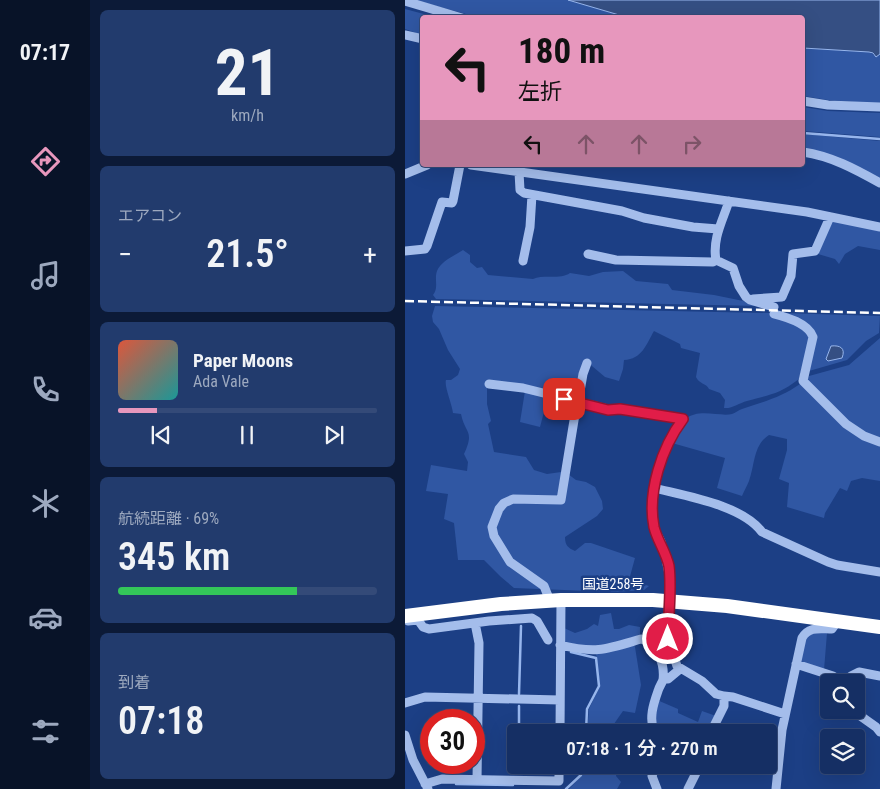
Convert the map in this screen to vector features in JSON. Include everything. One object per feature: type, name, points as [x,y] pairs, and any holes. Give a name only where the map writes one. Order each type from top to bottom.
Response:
[{"type":"highway","name":"国道258号","points":[[405,616],[501,604],[555,600],[653,600],[727,606],[880,627]]},
{"type":"street","points":[[405,1],[452,15]]},
{"type":"street","points":[[405,35],[420,38]]},
{"type":"street","points":[[805,101],[828,105],[880,108]]},
{"type":"street","points":[[805,152],[843,162],[880,183]]},
{"type":"street","points":[[405,174],[422,167]]},
{"type":"street","points":[[405,251],[425,249],[427,246],[442,202],[452,203],[453,201],[460,167]]},
{"type":"street","points":[[494,167],[729,201],[830,217],[880,228]]},
{"type":"street","points":[[516,169],[520,190],[524,194],[622,211],[644,218],[718,229]]},
{"type":"street","points":[[523,261],[530,227],[532,195]]},
{"type":"street","points":[[716,260],[718,229],[729,201]]},
{"type":"street","points":[[750,300],[755,298],[782,297],[791,276],[793,254],[815,251],[830,217]]},
{"type":"street","points":[[588,254],[616,260],[713,262],[716,260],[733,268],[739,286],[746,297],[785,316],[808,329],[811,333],[813,337],[803,381],[846,424],[864,436],[880,442]]},
{"type":"street","points":[[560,724],[560,646],[555,600],[544,586],[510,562],[492,527],[499,509],[504,503],[513,499],[561,500],[583,374],[587,364]]},
{"type":"street","points":[[489,384],[523,388],[608,410],[620,409],[683,419],[675,429],[663,457],[654,488],[653,515],[655,529],[668,564],[670,579],[668,639],[676,664],[679,669],[701,681],[716,694],[733,696],[785,714]]},
{"type":"street","points":[[654,488],[701,500],[737,512],[758,526],[762,532],[828,562],[880,572]]},
{"type":"street","points":[[405,622],[418,620],[423,627],[429,629],[532,618],[537,621],[548,640]]},
{"type":"street","points":[[777,789],[782,730],[796,664],[805,633],[813,628],[832,629],[837,622]]},
{"type":"street","points":[[475,623],[479,643],[477,780]]},
{"type":"street","points":[[560,646],[596,651],[641,639],[655,646],[661,662],[663,679],[651,714],[651,724]]},
{"type":"street","points":[[796,664],[827,674]]},
{"type":"street","points":[[663,679],[668,679],[679,669]]},
{"type":"street","points":[[855,674],[859,672],[880,676]]},
{"type":"street","points":[[715,724],[724,706],[725,696]]},
{"type":"street","points":[[405,703],[425,697],[560,700]]},
{"type":"street","points":[[865,719],[880,732]]},
{"type":"street","points":[[405,739],[426,787],[442,779],[559,785]]},
{"type":"street","points":[[653,774],[657,789]]},
{"type":"street","points":[[688,789],[696,774]]},
{"type":"shaded area","points":[[414,0],[568,0],[619,15],[470,15]]},
{"type":"shaded area","points":[[568,0],[880,0],[880,54],[876,57],[873,53],[869,52],[805,48],[805,15],[619,15]]},
{"type":"shaded area","points":[[405,9],[428,15],[420,15],[420,34],[405,29]]},
{"type":"shaded area","points":[[805,48],[880,54],[880,104],[805,96]]},
{"type":"shaded area","points":[[805,107],[828,111],[880,113],[880,137],[805,131]]},
{"type":"shaded area","points":[[805,134],[880,141],[880,179],[805,150]]},
{"type":"shaded area","points":[[832,221],[880,231],[880,250],[858,246],[845,254],[839,264],[835,259],[818,254]]},
{"type":"shaded area","points":[[463,250],[470,255],[470,262],[477,268],[482,267],[488,275],[533,279],[562,276],[570,273],[589,276],[603,272],[623,271],[636,281],[668,284],[672,290],[714,295],[758,304],[759,306],[436,299],[433,295],[436,289],[436,274],[439,267]]},
{"type":"shaded area","points":[[435,306],[769,313],[807,330],[810,337],[799,379],[774,393],[727,408],[724,408],[725,400],[720,393],[709,389],[696,377],[700,353],[681,348],[680,344],[654,331],[639,354],[624,360],[619,381],[605,377],[586,361],[579,382],[571,380],[552,393],[487,387],[487,404],[491,421],[488,424],[494,452],[526,457],[534,470],[547,474],[561,472],[595,487],[602,501],[603,509],[597,516],[565,537],[567,546],[575,551],[585,543],[591,543],[635,558],[629,580],[649,586],[644,590],[614,592],[514,588],[484,560],[458,560],[454,523],[444,519],[448,494],[426,491],[431,465],[467,471],[468,462],[464,454],[469,440],[468,432],[461,414],[453,413],[446,383],[446,380],[451,380],[458,375],[460,369],[448,350],[439,329],[433,322],[432,316]]},
{"type":"shaded area","points":[[782,313],[880,316],[879,333],[866,341],[847,360],[809,371],[815,335]]},
{"type":"shaded area","points":[[880,338],[880,438],[851,425],[807,381],[809,376],[849,365]]},
{"type":"shaded area","points":[[831,346],[837,346],[843,350],[842,358],[828,361],[826,359]]},
{"type":"shaded area","points":[[800,384],[880,446],[880,481],[862,478],[851,481],[847,491],[840,488],[824,518],[787,507],[789,483],[779,479],[787,450],[787,439],[769,435],[760,444],[749,481],[742,496],[717,488],[725,458],[672,443],[682,424],[691,416],[703,413],[732,414],[779,396]]},
{"type":"shaded area","points":[[525,391],[548,397],[540,427],[520,422]]},
{"type":"shaded area","points":[[611,613],[614,629],[629,625],[640,627],[640,637],[597,649],[564,643],[564,628],[575,633],[587,629],[594,624],[598,626],[600,615]]},
{"type":"shaded area","points":[[648,629],[653,630],[662,639],[665,648],[665,658],[647,637]]},
{"type":"shaded area","points":[[813,632],[827,633],[824,670],[801,663],[803,640]]},
{"type":"shaded area","points":[[633,644],[635,647],[641,685],[635,713],[623,711],[614,724],[588,724],[589,709],[600,686],[596,653]]},
{"type":"shaded area","points":[[657,700],[678,709],[678,713],[698,722],[702,711],[716,716],[712,724],[655,724]]},
{"type":"shaded area","points":[[616,774],[621,782],[617,789],[569,789],[582,775]]},
{"type":"waterway","points":[[805,133],[880,139]]},
{"type":"waterway","points":[[519,694],[521,626]]},
{"type":"waterway","points":[[571,652],[596,658],[599,686],[587,709],[586,724]]},
{"type":"waterway","points":[[519,706],[519,724]]},
{"type":"waterway","points":[[566,789],[581,774]]},
{"type":"waterway","points":[[456,784],[513,785]]},
{"type":"railway","points":[[405,301],[880,313]]},
{"type":"route","points":[[564,399],[608,410],[620,409],[683,419],[675,429],[663,457],[654,488],[653,515],[655,529],[668,564],[670,579],[668,639]]}]
